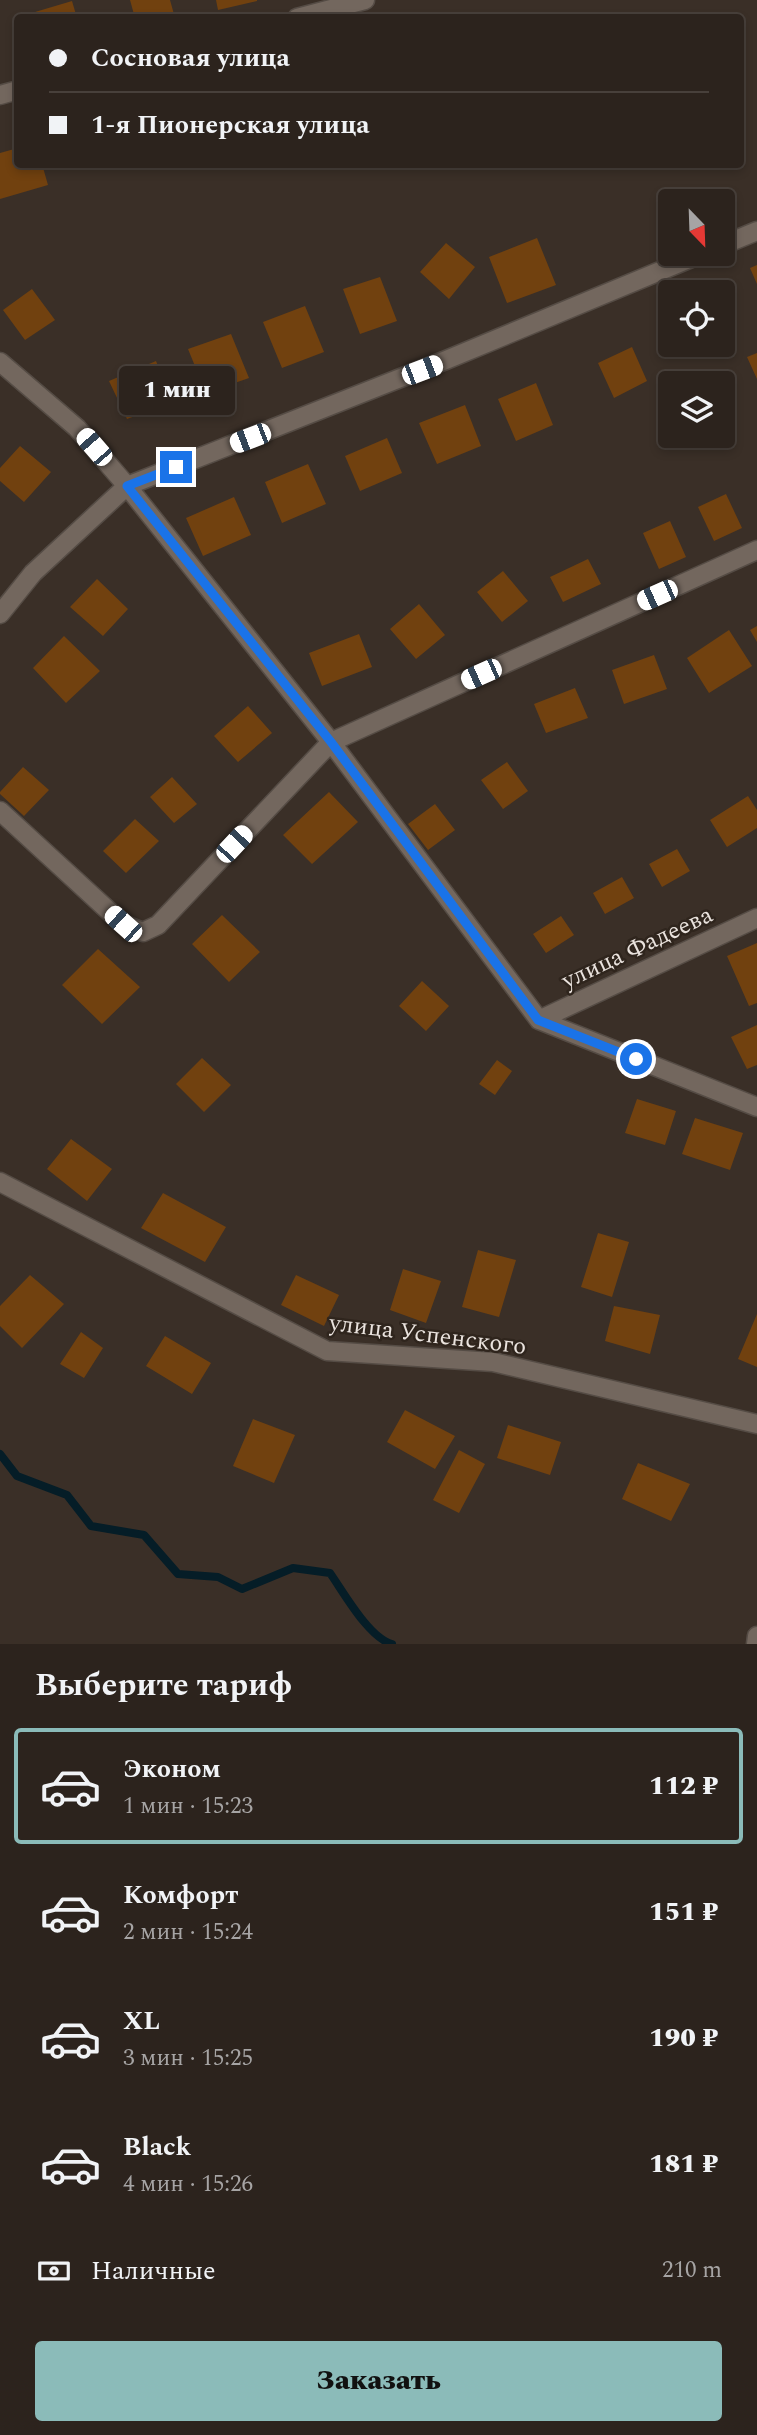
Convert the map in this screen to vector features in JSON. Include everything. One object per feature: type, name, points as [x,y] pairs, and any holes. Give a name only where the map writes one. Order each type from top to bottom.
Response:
[{"type":"street","points":[[313,14],[365,0]]},
{"type":"street","points":[[735,240],[757,230]]},
{"type":"street","points":[[0,614],[33,573],[127,486],[446,360],[672,266]]},
{"type":"street","points":[[0,362],[77,428],[127,486],[331,742],[538,1020],[757,1107]]},
{"type":"street","points":[[0,811],[123,924],[143,932],[158,925],[331,742],[757,550]]},
{"type":"street","name":"улица Фадеева","points":[[538,1020],[757,918]]},
{"type":"street","name":"улица Успенского","points":[[0,1182],[327,1351],[493,1362],[757,1424]]},
{"type":"street","points":[[756,1644],[757,1636]]},
{"type":"building","points":[[130,0],[170,0],[174,14],[134,14]]},
{"type":"building","points":[[216,0],[257,0],[257,1],[218,10]]},
{"type":"building","points":[[72,1],[76,14],[36,14],[35,12]]},
{"type":"building","points":[[14,149],[14,168],[43,168],[48,185],[0,199],[0,153]]},
{"type":"building","points":[[537,238],[556,285],[507,303],[489,257]]},
{"type":"building","points":[[446,243],[475,267],[449,299],[420,272]]},
{"type":"building","points":[[757,265],[757,284],[750,268]]},
{"type":"building","points":[[380,277],[397,321],[360,334],[343,289]]},
{"type":"building","points":[[32,289],[55,320],[25,340],[3,310]]},
{"type":"building","points":[[305,306],[324,352],[282,368],[263,322]]},
{"type":"building","points":[[231,334],[249,378],[206,393],[188,349]]},
{"type":"building","points":[[632,347],[647,381],[614,398],[598,363]]},
{"type":"building","points":[[757,353],[757,379],[747,357]]},
{"type":"building","points":[[156,361],[173,402],[127,419],[109,381]]},
{"type":"building","points":[[536,383],[553,425],[516,441],[498,399]]},
{"type":"building","points":[[465,405],[481,446],[437,464],[419,423]]},
{"type":"building","points":[[387,438],[402,473],[360,491],[345,456]]},
{"type":"building","points":[[20,446],[51,472],[24,502],[0,481],[0,468]]},
{"type":"building","points":[[308,464],[326,504],[282,523],[265,482]]},
{"type":"building","points":[[726,494],[742,528],[714,541],[698,507]]},
{"type":"building","points":[[234,497],[251,535],[203,556],[186,518]]},
{"type":"building","points":[[670,521],[686,557],[659,569],[643,533]]},
{"type":"building","points":[[588,559],[601,584],[563,602],[550,577]]},
{"type":"building","points":[[503,571],[528,601],[502,622],[477,592]]},
{"type":"building","points":[[97,579],[128,609],[103,636],[70,607]]},
{"type":"building","points":[[419,604],[445,635],[416,659],[390,629]]},
{"type":"building","points":[[757,626],[757,642],[750,630]]},
{"type":"building","points":[[729,630],[752,666],[709,693],[687,658]]},
{"type":"building","points":[[359,634],[372,667],[322,686],[309,653]]},
{"type":"building","points":[[64,636],[100,671],[66,703],[33,668]]},
{"type":"building","points":[[654,655],[667,689],[624,704],[612,670]]},
{"type":"building","points":[[575,688],[588,718],[546,733],[534,704]]},
{"type":"building","points":[[248,706],[272,733],[238,762],[214,736]]},
{"type":"building","points":[[507,762],[528,791],[503,809],[481,780]]},
{"type":"building","points":[[23,767],[49,790],[24,816],[0,794]]},
{"type":"building","points":[[172,777],[197,804],[174,823],[150,797]]},
{"type":"building","points":[[329,792],[358,822],[312,864],[283,835]]},
{"type":"building","points":[[748,796],[757,810],[757,828],[727,847],[710,820]]},
{"type":"building","points":[[435,804],[455,830],[428,850],[408,824]]},
{"type":"building","points":[[135,819],[159,841],[126,873],[103,851]]},
{"type":"building","points":[[677,849],[690,871],[662,887],[649,864]]},
{"type":"building","points":[[622,877],[634,898],[605,914],[593,893]]},
{"type":"building","points":[[222,915],[260,952],[229,982],[192,944]]},
{"type":"building","points":[[561,916],[574,935],[546,953],[533,934]]},
{"type":"building","points":[[757,943],[757,1003],[749,1006],[727,956]]},
{"type":"building","points":[[98,949],[140,987],[102,1024],[62,985]]},
{"type":"building","points":[[422,981],[449,1006],[426,1031],[399,1006]]},
{"type":"building","points":[[757,1025],[757,1065],[747,1069],[731,1037]]},
{"type":"building","points":[[202,1058],[231,1085],[204,1112],[176,1084]]},
{"type":"building","points":[[497,1060],[512,1071],[495,1095],[479,1084]]},
{"type":"building","points":[[637,1099],[676,1111],[665,1145],[625,1133]]},
{"type":"building","points":[[695,1118],[743,1133],[730,1170],[682,1154]]},
{"type":"building","points":[[71,1139],[112,1169],[87,1201],[47,1169]]},
{"type":"building","points":[[163,1193],[226,1227],[205,1262],[141,1228]]},
{"type":"building","points":[[598,1233],[629,1242],[612,1297],[581,1287]]},
{"type":"building","points":[[478,1250],[516,1260],[499,1317],[462,1307]]},
{"type":"building","points":[[403,1269],[441,1281],[426,1323],[390,1310]]},
{"type":"building","points":[[30,1275],[64,1304],[22,1348],[0,1326],[0,1306]]},
{"type":"building","points":[[296,1275],[339,1295],[324,1326],[281,1305]]},
{"type":"building","points":[[614,1306],[660,1315],[650,1354],[605,1341]]},
{"type":"building","points":[[757,1314],[757,1367],[738,1359]]},
{"type":"building","points":[[81,1332],[103,1348],[84,1378],[60,1364]]},
{"type":"building","points":[[165,1336],[211,1363],[192,1394],[146,1366]]},
{"type":"building","points":[[405,1410],[455,1436],[435,1469],[387,1442]]},
{"type":"building","points":[[253,1419],[295,1435],[274,1483],[233,1466]]},
{"type":"building","points":[[508,1425],[561,1442],[550,1475],[497,1458]]},
{"type":"building","points":[[459,1450],[485,1464],[459,1513],[433,1500]]},
{"type":"building","points":[[638,1463],[690,1484],[671,1521],[622,1499]]},
{"type":"waterway","points":[[0,1454],[17,1476],[67,1495],[91,1526],[144,1535],[178,1574],[218,1577],[242,1589],[293,1568],[330,1573],[366,1624],[383,1640],[392,1644]]},
{"type":"route","points":[[176,467],[127,486],[331,742],[538,1020],[636,1059]]}]
